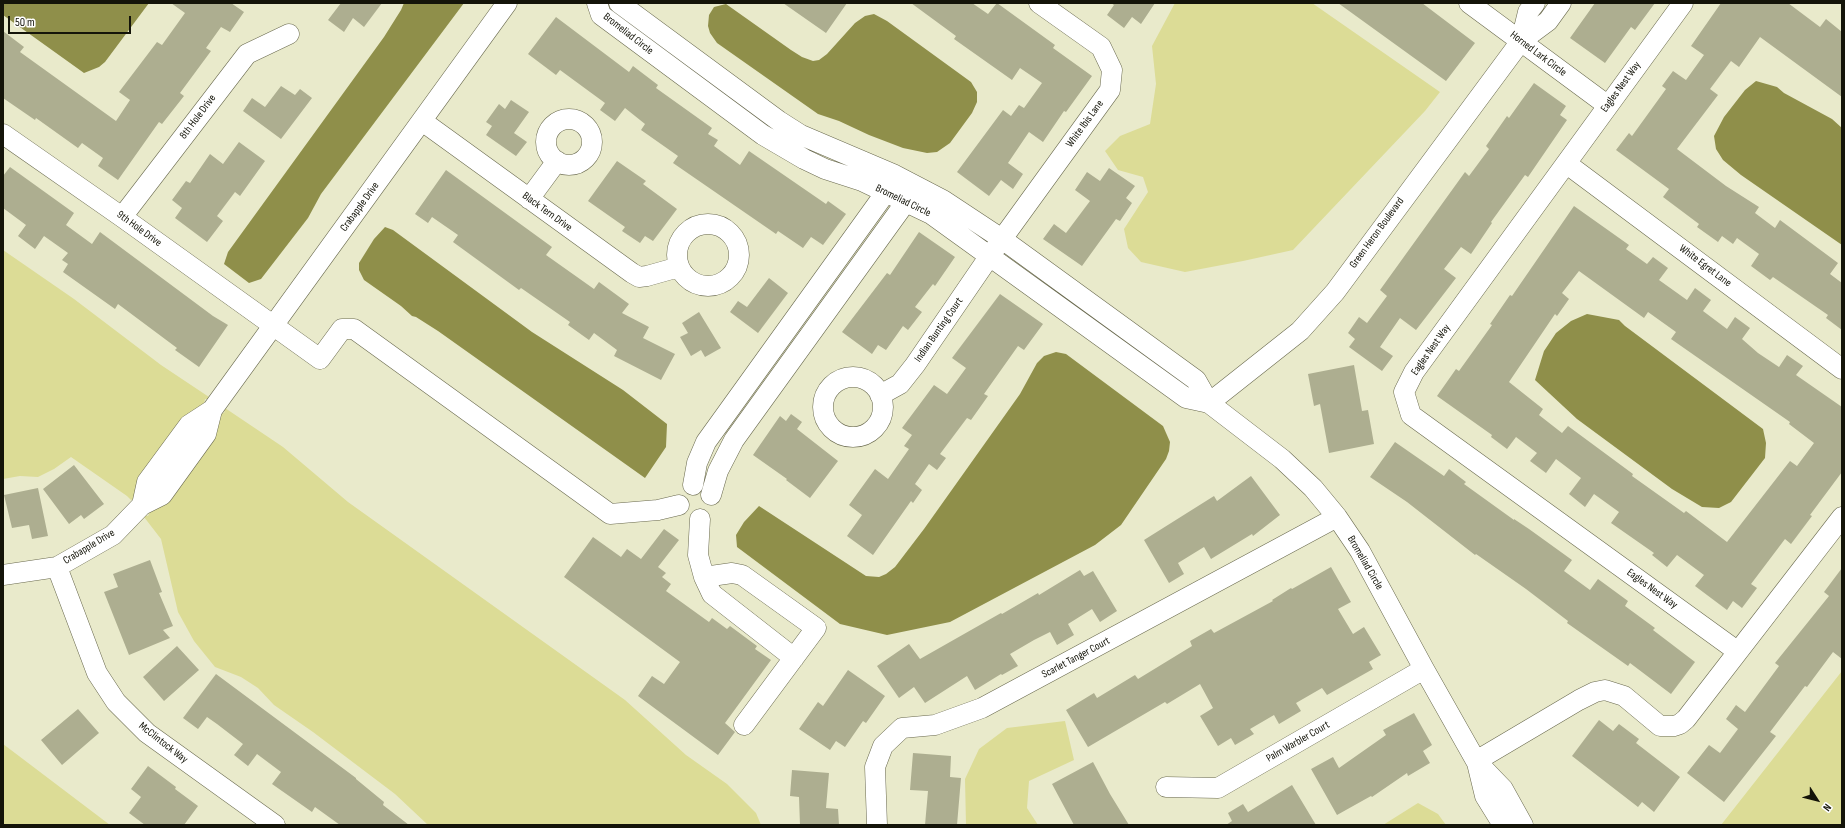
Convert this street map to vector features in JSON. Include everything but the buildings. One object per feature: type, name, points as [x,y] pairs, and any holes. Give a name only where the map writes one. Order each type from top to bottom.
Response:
[{"type":"street","name":"Crabapple Drive","points":[[3,575],[57,567],[113,535],[142,505],[147,482],[189,425],[212,410],[507,3]]},
{"type":"street","name":"Bromeliad Circle","points":[[597,3],[601,15],[763,135],[804,159],[886,192],[948,226],[1186,398],[1209,402]]},
{"type":"street","name":"Bromeliad Circle","points":[[618,3],[801,135],[917,185],[943,200],[1002,239],[1196,380],[1209,402],[1282,459],[1313,488],[1337,517],[1360,551],[1476,761],[1503,789],[1523,825]]},
{"type":"street","name":"White Ibis Lane","points":[[989,257],[1110,90],[1112,70],[1101,47],[1039,3]]},
{"type":"street","name":"Horned Lark Circle","points":[[1469,3],[1608,105]]},
{"type":"street","name":"Green Heron Boulevard","points":[[1521,41],[1528,12],[1535,3]]},
{"type":"street","name":"Green Heron Boulevard","points":[[1209,402],[1300,331],[1335,292],[1521,41],[1548,21],[1561,3]]},
{"type":"street","name":"Eagles Nest Way","points":[[1684,3],[1414,372],[1404,392],[1411,415],[1737,651]]},
{"type":"street","name":"8th Hole Drive","points":[[122,217],[247,54],[289,34]]},
{"type":"street","name":"Black Tern Drive","points":[[422,121],[639,277],[679,267]]},
{"type":"street","name":"9th Hole Drive","points":[[3,134],[320,359],[342,329],[354,329],[610,514],[658,510],[679,505]]},
{"type":"street","points":[[530,199],[557,161]]},
{"type":"street","name":"White Egret Lane","points":[[1567,164],[1842,369]]},
{"type":"street","points":[[693,485],[697,463],[706,442],[886,192],[895,175]]},
{"type":"street","points":[[711,495],[704,487],[693,485],[683,490],[678,500],[680,510],[689,518],[700,518],[709,512],[712,507],[711,495],[718,471],[734,440],[917,185]]},
{"type":"street","name":"Indian Bunting Court","points":[[880,395],[900,384],[915,365],[989,257]]},
{"type":"street","name":"Scarlet Tanger Court","points":[[877,825],[875,767],[883,746],[902,728],[935,725],[982,708],[1337,517]]},
{"type":"street","points":[[1476,761],[1579,700],[1595,692],[1605,690],[1624,696],[1660,726],[1674,726],[1686,719],[1842,517]]},
{"type":"street","points":[[700,518],[698,555],[704,577],[712,594],[794,658]]},
{"type":"street","name":"McClintock Way","points":[[57,567],[97,673],[116,702],[147,733],[275,825]]},
{"type":"street","points":[[704,577],[732,573],[742,575],[816,628],[744,725]]},
{"type":"street","name":"Palm Warbler Court","points":[[1166,787],[1218,788],[1424,669]]},
{"type":"street","name":"Bromeliad Circle","points":[[1476,761],[1485,796],[1503,825]]},
{"type":"green space","points":[[1175,3],[1312,3],[1440,92],[1425,111],[1293,250],[1185,272],[1141,262],[1128,248],[1124,229],[1148,192],[1143,177],[1118,170],[1105,151],[1120,136],[1150,124],[1156,84],[1152,46]]},
{"type":"green space","points":[[3,250],[74,299],[161,365],[209,397],[208,399],[205,399],[204,404],[133,499],[131,500],[71,457],[54,469],[38,477],[20,476],[3,479]]},
{"type":"green space","points":[[225,408],[283,447],[348,502],[625,700],[686,755],[727,784],[756,813],[761,825],[428,825],[395,794],[313,732],[274,705],[258,688],[241,677],[215,667],[194,641],[178,612],[161,539],[144,517],[145,515],[148,516],[150,512],[170,500],[214,440],[220,415],[225,412],[223,410]]},
{"type":"green space","points":[[1842,671],[1842,825],[1721,825]]},
{"type":"green space","points":[[1065,721],[1074,760],[1029,781],[1027,808],[1038,825],[966,825],[965,779],[979,749],[1007,728]]},
{"type":"green space","points":[[3,744],[11,750],[110,825],[3,825]]},
{"type":"green space","points":[[1418,803],[1438,814],[1446,825],[1383,825]]},
{"type":"shaded area","points":[[3,3],[149,3],[105,62],[99,67],[84,73],[3,15]]},
{"type":"shaded area","points":[[404,3],[464,3],[321,194],[308,218],[261,279],[249,283],[224,264],[228,252],[384,37]]},
{"type":"shaded area","points":[[726,4],[791,50],[802,57],[813,61],[819,60],[827,54],[855,23],[865,16],[874,14],[887,21],[971,82],[977,92],[977,102],[972,113],[950,143],[937,152],[927,153],[903,148],[869,135],[839,121],[818,114],[717,43],[710,33],[708,26],[709,15],[714,7]]},
{"type":"shaded area","points":[[1756,81],[1777,87],[1784,93],[1832,119],[1842,128],[1842,245],[1741,175],[1723,160],[1716,149],[1714,136],[1724,117],[1745,90]]},
{"type":"shaded area","points":[[385,227],[393,230],[532,332],[623,390],[667,424],[666,447],[645,478],[438,331],[412,316],[401,306],[364,280],[359,270],[359,263],[374,239]]},
{"type":"shaded area","points":[[1587,314],[1619,320],[1763,429],[1766,443],[1765,458],[1731,502],[1719,508],[1702,507],[1672,489],[1577,419],[1535,380],[1544,351],[1556,333],[1571,321]]},
{"type":"shaded area","points":[[1056,352],[1066,354],[1163,426],[1170,442],[1166,459],[1121,525],[1095,545],[950,622],[887,635],[840,624],[737,547],[736,535],[744,522],[759,506],[866,576],[879,577],[886,574],[895,567],[924,529],[1020,394],[1037,363],[1044,356]]}]
